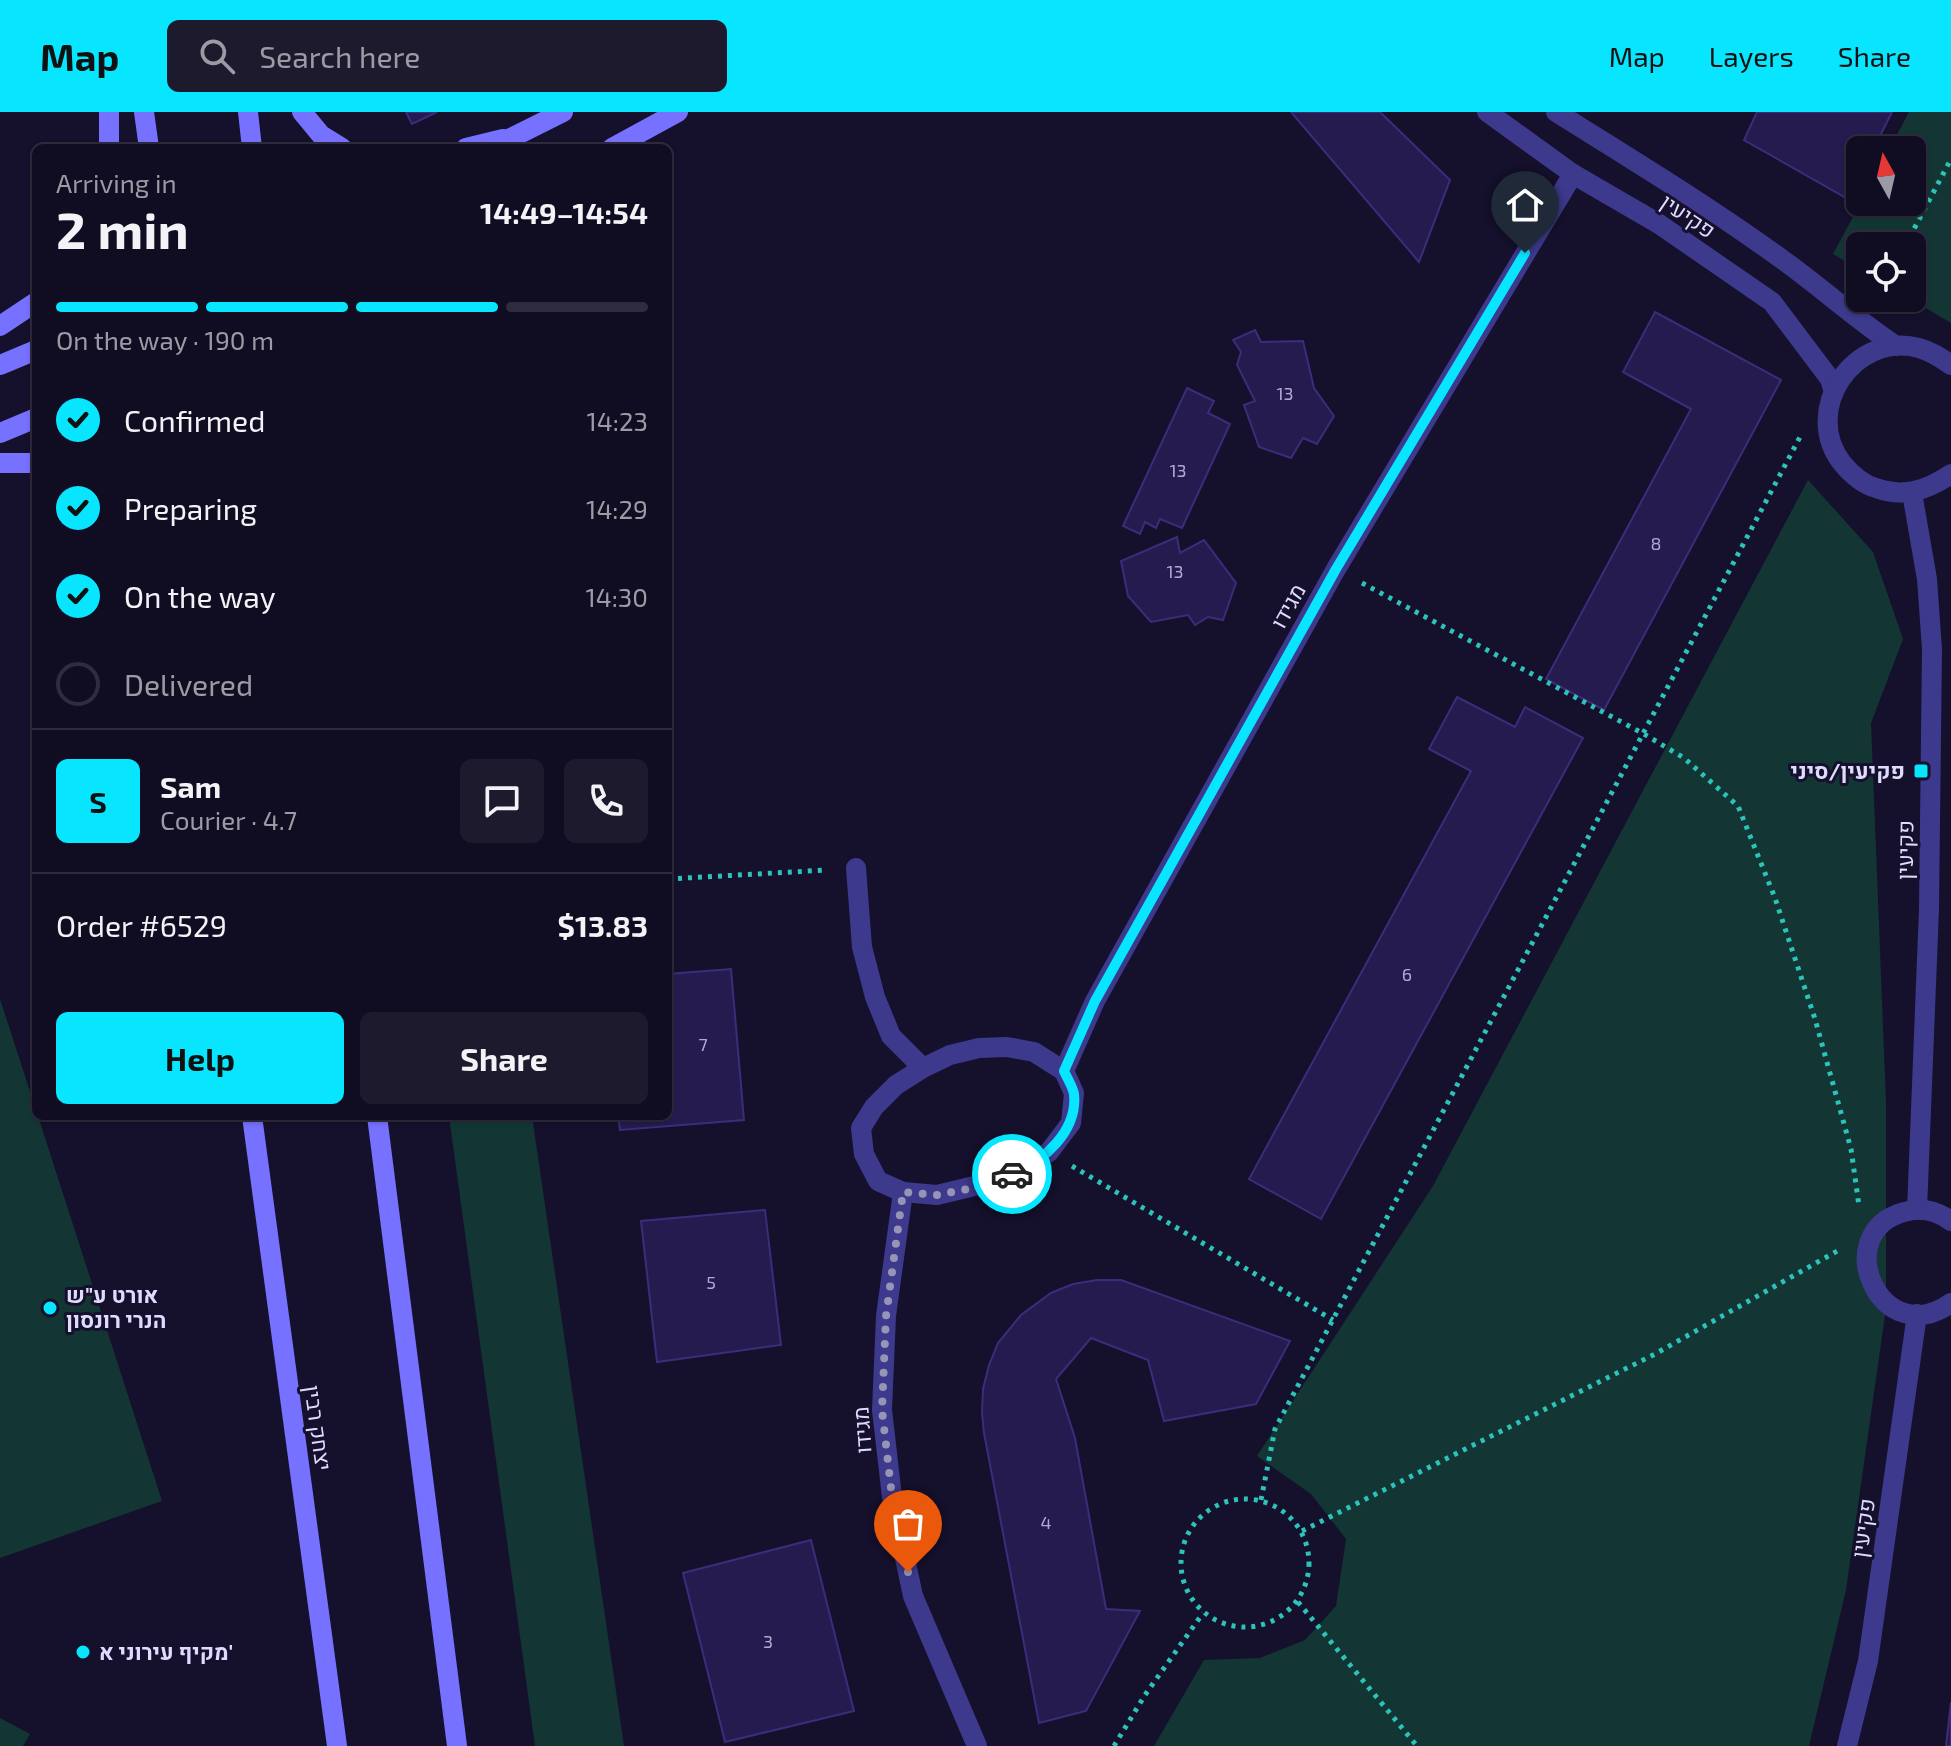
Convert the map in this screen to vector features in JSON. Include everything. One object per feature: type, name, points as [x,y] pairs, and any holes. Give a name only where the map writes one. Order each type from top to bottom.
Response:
[{"type":"main road","points":[[109,112],[109,144]]},
{"type":"main road","points":[[144,112],[148,144]]},
{"type":"main road","points":[[248,112],[252,144]]},
{"type":"main road","points":[[302,112],[321,135],[336,144]]},
{"type":"main road","points":[[499,144],[563,112]]},
{"type":"main road","points":[[619,144],[678,112]]},
{"type":"main road","points":[[482,144],[515,136]]},
{"type":"main road","points":[[0,326],[32,305]]},
{"type":"main road","points":[[0,365],[32,352]]},
{"type":"main road","points":[[0,433],[32,420]]},
{"type":"main road","points":[[0,463],[32,463]]},
{"type":"main road","name":"יצחק רבין","points":[[252,1120],[337,1746]]},
{"type":"main road","points":[[378,1120],[457,1746]]},
{"type":"street","name":"פקיעין","points":[[1487,112],[1573,174],[1659,224],[1772,302],[1830,379],[1833,389]]},
{"type":"street","name":"פקיעין","points":[[1556,112],[1785,261],[1864,325],[1896,346]]},
{"type":"street","name":"מגידו","points":[[1064,1071],[1095,1001],[1336,569],[1573,174]]},
{"type":"street","points":[[1951,365],[1917,347],[1896,346],[1876,350],[1844,372],[1833,389],[1827,411],[1828,433],[1835,455],[1850,473],[1868,486],[1889,493],[1912,493],[1935,485],[1951,474]]},
{"type":"street","name":"פקיעין","points":[[1912,493],[1927,579],[1932,649],[1929,909],[1917,1210]]},
{"type":"street","points":[[856,868],[862,947],[875,997],[891,1036],[923,1068]]},
{"type":"street","points":[[1007,1047],[1034,1052],[1064,1071],[1074,1093],[1071,1123],[1049,1152],[1024,1169],[995,1181],[937,1195],[903,1192],[878,1181],[864,1154],[861,1128],[874,1107],[896,1085],[950,1055],[979,1048],[1007,1047]]},
{"type":"street","name":"מגידו","points":[[903,1192],[886,1316],[882,1410],[892,1497],[913,1596],[977,1746]]},
{"type":"street","points":[[1951,1221],[1931,1211],[1902,1212],[1871,1232],[1867,1255],[1871,1283],[1878,1296],[1889,1305],[1902,1312],[1917,1314],[1933,1312],[1951,1303]]},
{"type":"street","name":"פקיעין","points":[[1847,1746],[1868,1661],[1917,1314]]},
{"type":"path","points":[[1912,232],[1951,159]]},
{"type":"path","points":[[1261,1500],[1275,1429],[1803,432]]},
{"type":"path","points":[[1302,1531],[1655,1354],[1871,1232],[1815,1019],[1775,898],[1738,806],[1684,758],[1644,734],[1336,569]]},
{"type":"path","points":[[672,879],[856,868]]},
{"type":"path","points":[[1049,1152],[1333,1320]]},
{"type":"path","points":[[1231,1500],[1261,1500],[1282,1510],[1302,1531],[1310,1553],[1308,1582],[1298,1602],[1277,1620],[1256,1628],[1223,1625],[1203,1613],[1185,1589],[1180,1556],[1193,1523],[1210,1509],[1231,1500]]},
{"type":"path","points":[[1298,1602],[1417,1746]]},
{"type":"path","points":[[1114,1746],[1145,1695],[1203,1613]]},
{"type":"green space","points":[[1909,112],[1951,112],[1951,323],[1926,308],[1926,232],[1846,232],[1846,262],[1833,254],[1853,216],[1926,216],[1926,136],[1896,136]]},
{"type":"green space","points":[[1808,480],[1873,552],[1903,639],[1871,723],[1886,1102],[1886,1308],[1846,1590],[1809,1746],[1154,1746],[1204,1660],[1260,1658],[1305,1640],[1336,1606],[1346,1539],[1311,1494],[1257,1456],[1433,1186]]},
{"type":"green space","name":"אורט ע\"ש הנרי רונסון","points":[[0,999],[32,1098],[32,1120],[39,1120],[162,1501],[0,1558]]},
{"type":"green space","points":[[450,1120],[533,1120],[624,1746],[535,1746]]},
{"type":"green space","points":[[0,1718],[30,1734],[23,1746],[0,1746]]},
{"type":"building","points":[[406,112],[437,112],[412,124]]},
{"type":"building","points":[[1291,112],[1380,112],[1450,180],[1419,262]]},
{"type":"building","points":[[1757,112],[1892,112],[1880,136],[1846,136],[1846,198],[1744,140]]},
{"type":"building","points":[[1655,312],[1781,380],[1604,710],[1546,679],[1691,409],[1623,372]]},
{"type":"building","points":[[1255,330],[1261,342],[1303,341],[1314,388],[1334,416],[1317,444],[1303,438],[1291,458],[1259,447],[1244,405],[1255,401],[1237,365],[1241,352],[1233,340]]},
{"type":"building","points":[[1187,388],[1214,401],[1208,413],[1230,424],[1182,528],[1160,519],[1156,528],[1145,522],[1140,534],[1123,526]]},
{"type":"building","points":[[1177,537],[1180,553],[1204,540],[1236,583],[1223,620],[1208,617],[1195,625],[1188,615],[1151,622],[1128,596],[1121,561]]},
{"type":"building","points":[[1457,697],[1515,727],[1525,707],[1583,738],[1321,1219],[1249,1179],[1471,771],[1429,749]]},
{"type":"building","points":[[731,969],[744,1120],[620,1130],[619,1120],[672,1120],[672,974]]},
{"type":"building","points":[[765,1210],[781,1345],[657,1362],[641,1221]]},
{"type":"building","points":[[1121,1280],[1290,1341],[1256,1404],[1164,1421],[1148,1360],[1091,1338],[1056,1379],[1075,1438],[1106,1609],[1140,1611],[1086,1711],[1039,1723],[984,1433],[983,1389],[998,1343],[1021,1315],[1051,1293],[1073,1284]]},
{"type":"building","points":[[811,1540],[854,1711],[725,1742],[683,1573]]},
{"type":"building","points":[[1951,1702],[1951,1746],[1946,1746]]},
{"type":"way so far","points":[[908,1572],[892,1497],[882,1410],[886,1316],[903,1192],[937,1195],[968,1189],[1012,1174]]},
{"type":"place","name":"פקיעין/סיני","points":[[1921,771]]},
{"type":"place","name":"אורט ע\"ש הנרי רונסון","points":[[50,1308]]},
{"type":"place","name":"מקיף עירוני א'","points":[[83,1652]]},
{"type":"route","points":[[1012,1174],[1049,1152],[1071,1123],[1074,1093],[1064,1071],[1095,1001],[1336,569],[1525,253]]}]
